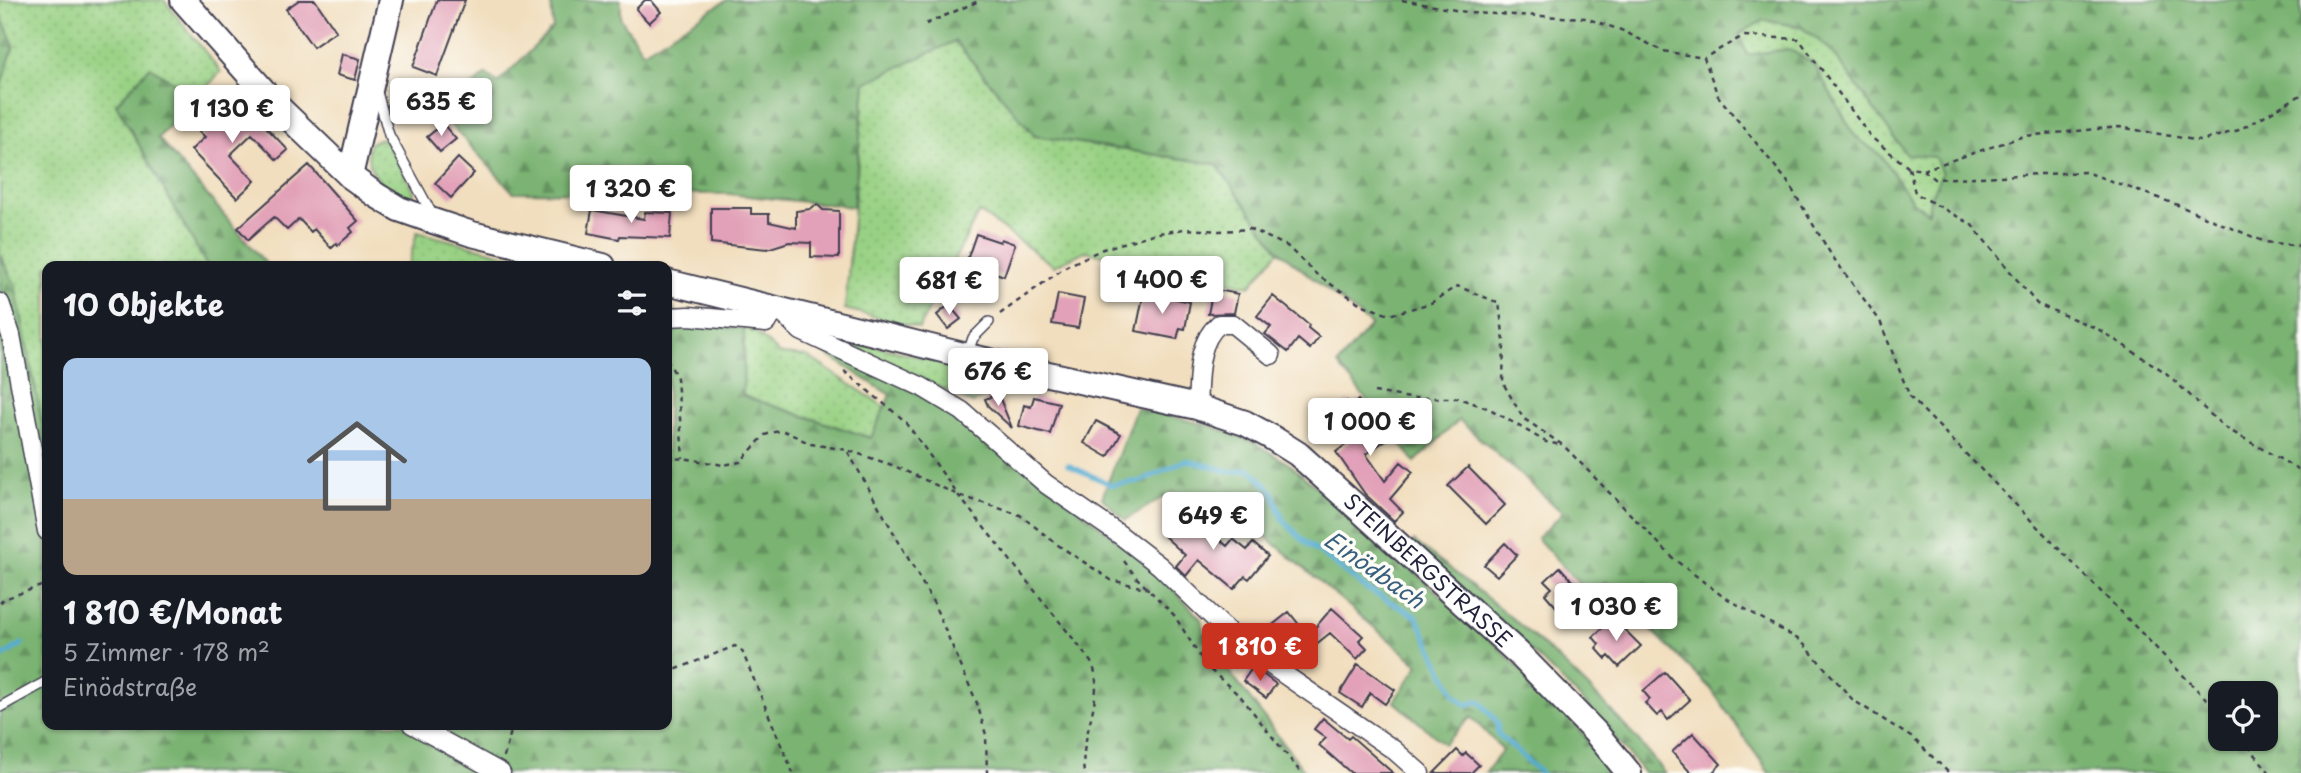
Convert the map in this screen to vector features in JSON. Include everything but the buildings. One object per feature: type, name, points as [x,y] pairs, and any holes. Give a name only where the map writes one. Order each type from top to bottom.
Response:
[{"type":"main road","points":[[183,0],[276,105],[350,176],[399,209],[472,234],[583,261]]},
{"type":"main road","points":[[350,176],[391,0]]},
{"type":"main road","name":"STEINBERGSTRASSE","points":[[672,283],[967,356],[1197,407],[1245,423],[1298,454],[1518,653],[1595,732],[1629,773]]},
{"type":"street","points":[[0,303],[11,335],[42,504]]},
{"type":"street","points":[[672,317],[766,323],[778,309],[801,331],[922,387],[962,411],[1003,444],[1045,484],[1160,566],[1243,646],[1394,750],[1420,773]]},
{"type":"street","points":[[1197,407],[1202,350],[1211,330],[1219,324],[1233,324],[1271,355]]},
{"type":"street","points":[[423,730],[500,772]]},
{"type":"lane","points":[[372,77],[389,135],[436,222]]},
{"type":"lane","points":[[967,356],[973,338],[989,322]]},
{"type":"lane","points":[[0,708],[42,684]]},
{"type":"path","points":[[926,23],[981,0]]},
{"type":"path","points":[[1402,0],[1471,13],[1585,18],[1621,30],[1663,51],[1704,58],[1743,36],[1799,39],[1871,137],[1909,168],[1923,170],[2024,136],[2119,127],[2200,141],[2239,130],[2301,95]]},
{"type":"path","points":[[1704,58],[1718,96],[1787,181],[1832,256],[1880,321],[1910,397],[2208,701]]},
{"type":"path","points":[[1909,168],[1915,193],[1971,223],[2037,304],[2098,329],[2165,372],[2224,427],[2301,471]]},
{"type":"path","points":[[1923,170],[1934,179],[2086,172],[2175,204],[2265,242],[2301,246]]},
{"type":"path","points":[[989,322],[1067,266],[1102,249],[1153,233],[1184,229],[1250,229],[1287,246],[1317,275],[1362,304],[1389,315],[1432,303],[1457,286],[1499,303],[1504,341],[1503,383],[1523,418],[1564,446],[1674,559],[1721,595],[1801,641],[1853,700],[1914,739],[1950,773]]},
{"type":"path","points":[[672,368],[677,378],[683,458]]},
{"type":"path","points":[[841,369],[905,421],[958,495],[1079,646],[1094,669],[1095,694],[1082,758],[1084,773]]},
{"type":"path","points":[[1374,393],[1410,398],[1458,398],[1490,409],[1546,442],[1564,446]]},
{"type":"path","points":[[672,459],[683,458],[723,465],[740,461],[765,435],[782,430],[811,444],[847,450],[892,465],[958,495],[1020,514],[1058,545],[1111,580],[1149,589],[1174,615],[1206,666],[1241,697],[1301,773]]},
{"type":"path","points":[[847,450],[934,604],[972,690],[986,735],[987,773]]},
{"type":"path","points":[[0,603],[4,599],[42,586]]},
{"type":"path","points":[[672,671],[735,646],[742,652],[793,773]]},
{"type":"path","points":[[500,772],[511,730]]},
{"type":"path","points":[[2252,751],[2270,773]]},
{"type":"green space","points":[[0,0],[164,0],[221,72],[197,97],[150,67],[116,104],[204,261],[42,261],[42,423],[15,285],[0,255],[0,89],[13,45],[0,14]]},
{"type":"green space","points":[[551,0],[621,0],[621,19],[643,52],[727,0],[2301,0],[2301,773],[1769,773],[1711,689],[1604,583],[1589,595],[1537,538],[1563,513],[1459,420],[1415,462],[1338,364],[1371,325],[1279,251],[1216,164],[1035,136],[955,41],[865,83],[853,207],[729,194],[513,192],[440,113],[486,74],[498,83],[553,28]],"holes":[[[1764,20],[1801,27],[1831,50],[1906,154],[1935,157],[1942,173],[1931,196],[1928,212],[1913,202],[1881,156],[1855,136],[1813,63],[1788,49],[1747,55],[1739,34]]]},
{"type":"green space","points":[[0,14],[14,45],[0,89]]},
{"type":"green space","points":[[1764,20],[1801,27],[1831,50],[1906,154],[1935,157],[1942,173],[1931,196],[1928,212],[1913,202],[1881,156],[1855,136],[1813,63],[1788,49],[1747,55],[1739,34]]},
{"type":"green space","points":[[955,41],[1035,136],[1216,164],[1279,251],[1250,286],[1085,251],[1054,266],[979,212],[919,328],[845,309],[865,82]]},
{"type":"green space","points":[[150,67],[197,97],[158,138],[264,261],[204,261],[116,104]]},
{"type":"green space","points":[[382,138],[389,145],[414,192],[413,199],[386,187],[373,171],[369,162],[370,143]]},
{"type":"green space","points":[[417,232],[531,261],[409,261]]},
{"type":"green space","points":[[0,255],[15,285],[42,423],[42,730],[672,730],[672,306],[687,326],[744,328],[743,396],[871,438],[890,395],[807,342],[872,369],[958,414],[1154,569],[1201,619],[1207,642],[1306,773],[0,773]]},
{"type":"green space","points":[[744,328],[754,331],[780,354],[807,356],[885,407],[871,438],[743,396]]},
{"type":"green space","points":[[828,334],[998,377],[995,390],[973,403]]},
{"type":"green space","points":[[1136,408],[1211,426],[1255,443],[1292,466],[1480,629],[1572,721],[1616,773],[1485,773],[1503,750],[1471,717],[1444,744],[1394,701],[1419,665],[1238,513],[1172,492],[1125,520],[1102,498]]},
{"type":"green space","points":[[1414,541],[1492,602],[1566,666],[1646,749],[1664,773],[1644,773],[1588,706],[1501,622],[1411,543]]},
{"type":"waterway","name":"Einödbach","points":[[1068,465],[1112,485],[1142,481],[1186,460],[1232,472],[1250,469],[1272,491],[1283,520],[1304,541],[1367,589],[1416,616],[1455,695],[1466,705],[1479,701],[1497,722],[1498,734],[1541,773]]},
{"type":"waterway","points":[[0,658],[22,644]]}]
